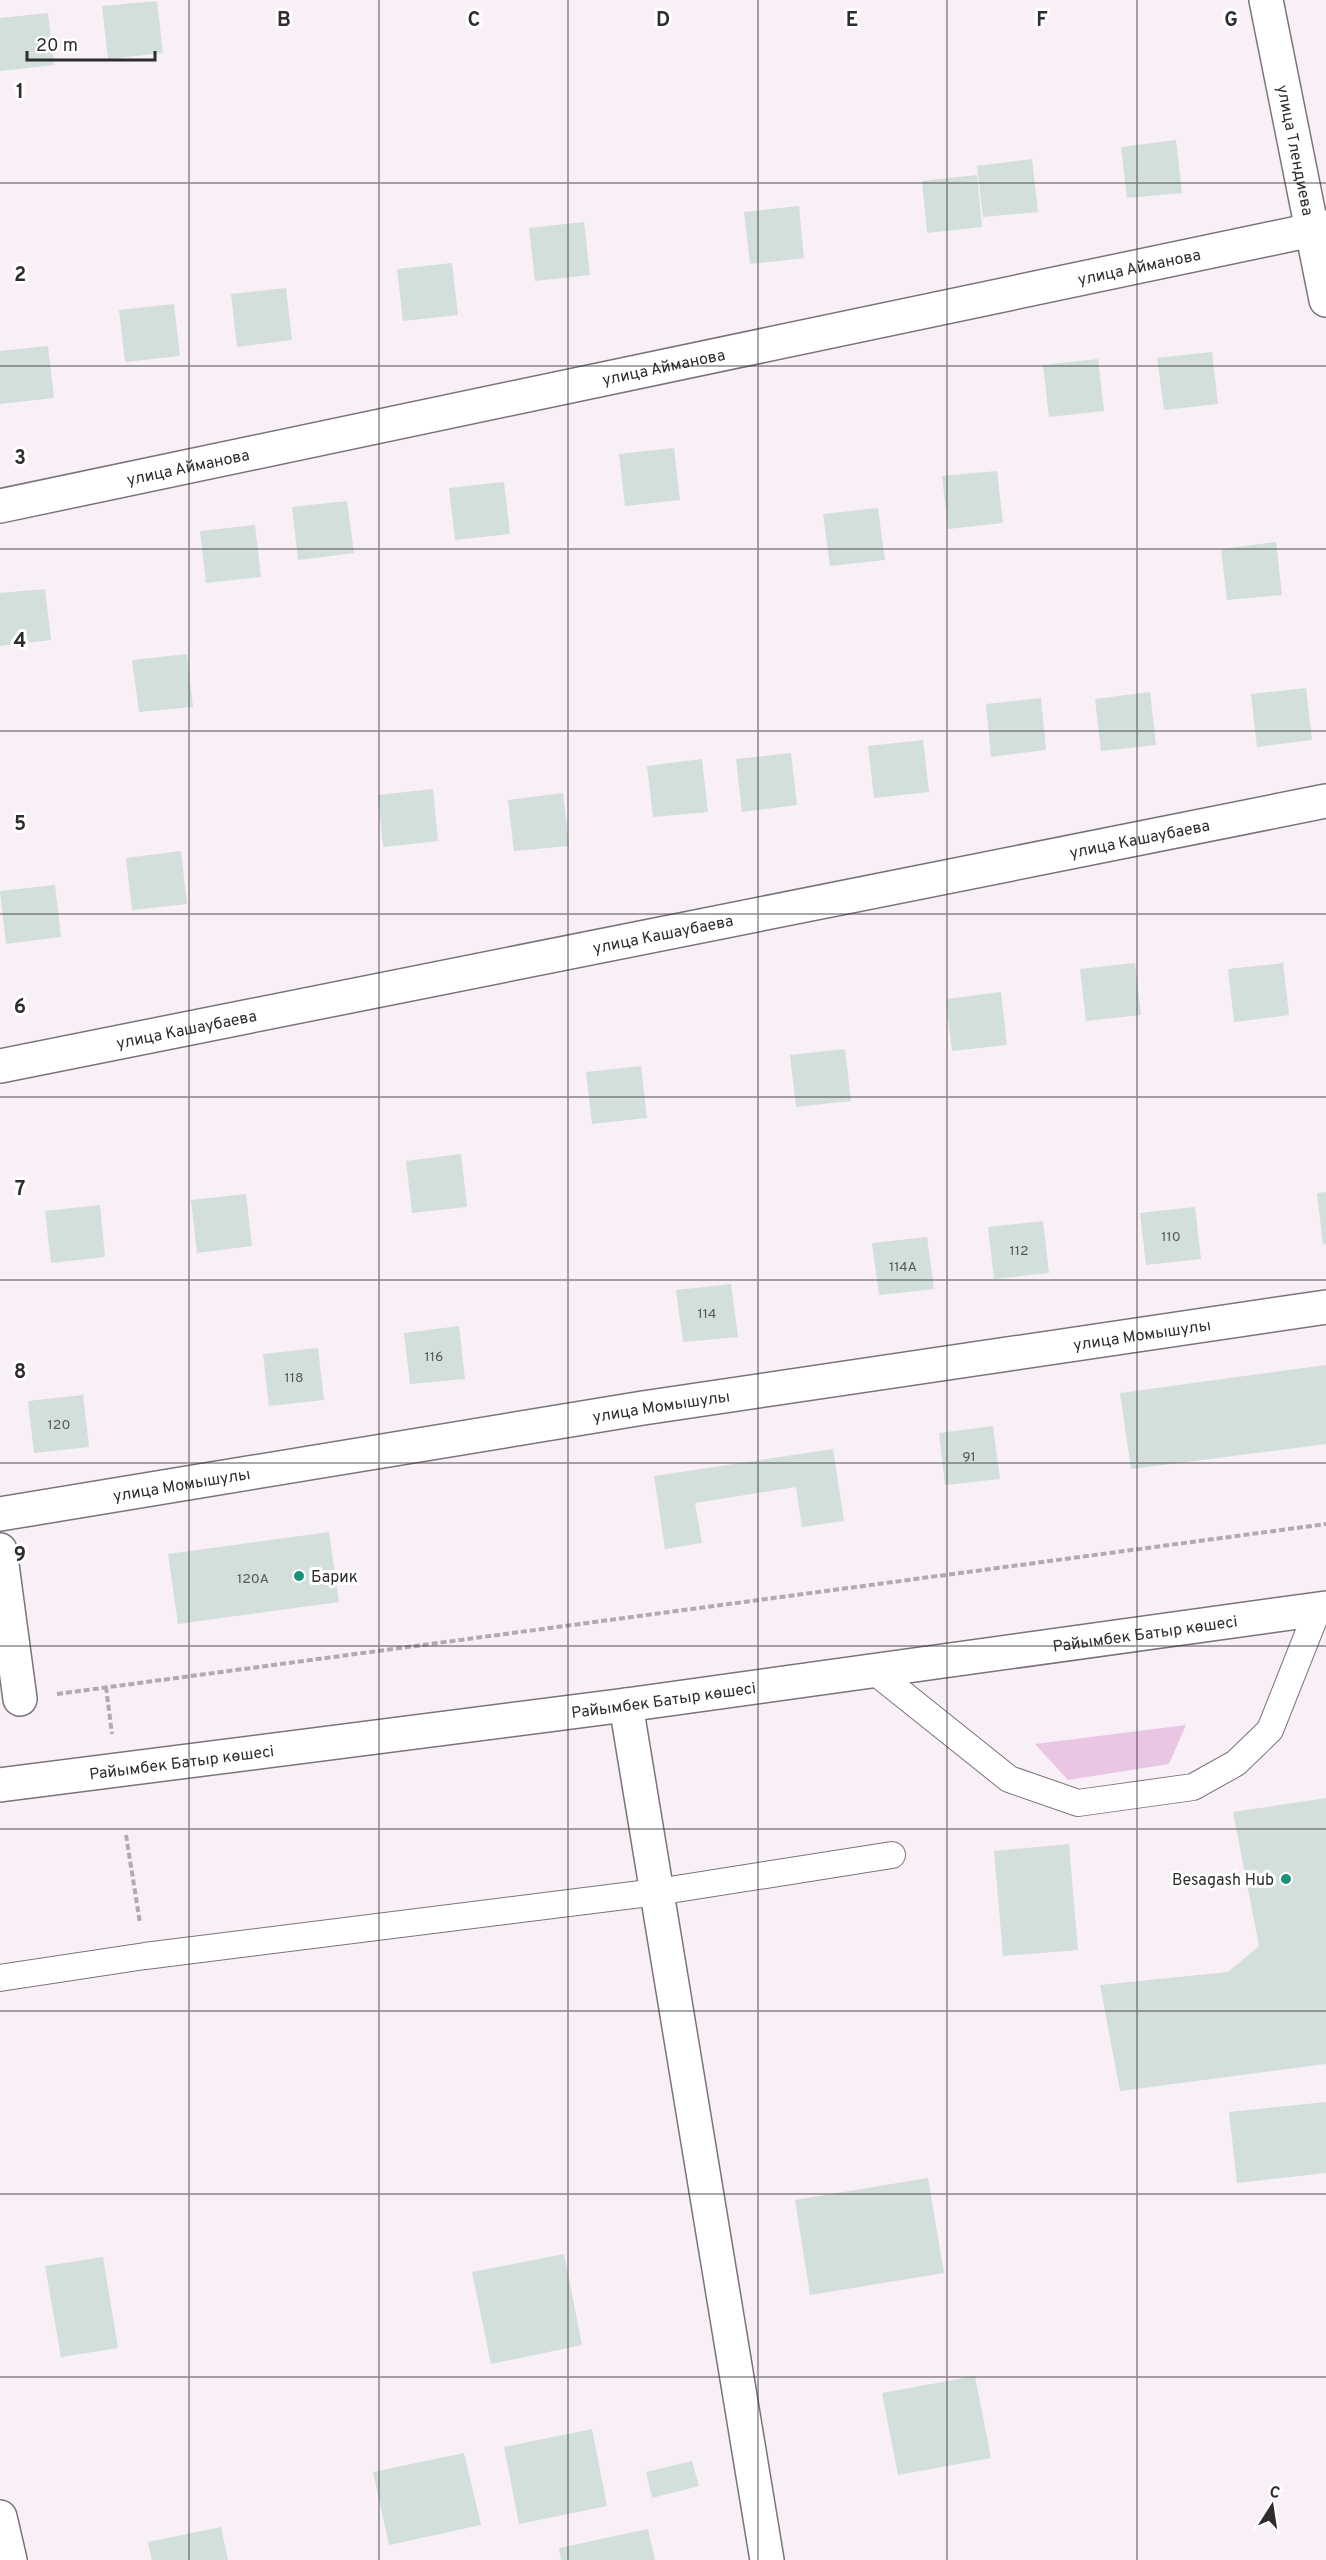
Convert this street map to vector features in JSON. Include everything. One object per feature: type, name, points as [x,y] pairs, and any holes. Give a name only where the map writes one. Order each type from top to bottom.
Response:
[{"type":"street","name":"улица Тлендиева","points":[[1266,0],[1319,229],[1326,300]]},
{"type":"street","name":"улица Айманова","points":[[0,506],[1319,229]]},
{"type":"street","name":"улица Кашаубаева","points":[[0,1066],[1326,801]]},
{"type":"street","name":"улица Момышулы","points":[[0,1514],[631,1410],[1326,1307]]},
{"type":"street","points":[[0,1550],[20,1699]]},
{"type":"street","name":"Райымбек Батыр көшесі","points":[[0,1785],[626,1705],[1322,1609]]},
{"type":"street","points":[[626,1705],[767,2560]]},
{"type":"street","points":[[0,2517],[6,2558]]},
{"type":"lane","points":[[874,1671],[1010,1779],[1043,1793],[1078,1803],[1124,1797],[1193,1787],[1236,1763],[1270,1730],[1322,1609]]},
{"type":"lane","points":[[0,1978],[145,1956],[657,1892],[892,1855]]},
{"type":"path","points":[[20,1699],[1326,1524]]},
{"type":"path","points":[[106,1687],[114,1742]]},
{"type":"path","points":[[126,1835],[145,1956]]},
{"type":"shaded area","points":[[1186,1725],[1169,1764],[1068,1780],[1035,1744]]},
{"type":"building","points":[[157,1],[163,53],[108,59],[102,6]]},
{"type":"building","points":[[48,13],[54,65],[0,71],[0,18]]},
{"type":"building","points":[[1176,140],[1182,193],[1127,198],[1121,147]]},
{"type":"building","points":[[1032,159],[1038,212],[983,217],[977,166]]},
{"type":"building","points":[[977,175],[982,227],[927,233],[922,181]]},
{"type":"building","points":[[799,206],[804,258],[750,264],[744,212]]},
{"type":"building","points":[[584,222],[590,275],[535,281],[529,228]]},
{"type":"building","points":[[452,263],[458,315],[403,321],[397,269]]},
{"type":"building","points":[[286,288],[292,340],[237,347],[231,294]]},
{"type":"building","points":[[174,304],[180,356],[125,362],[119,310]]},
{"type":"building","points":[[48,346],[54,398],[0,404],[0,351]]},
{"type":"building","points":[[1212,352],[1218,404],[1164,410],[1157,358]]},
{"type":"building","points":[[1098,359],[1104,411],[1049,417],[1043,365]]},
{"type":"building","points":[[674,448],[680,500],[625,506],[619,454]]},
{"type":"building","points":[[997,471],[1003,523],[948,529],[942,476]]},
{"type":"building","points":[[504,482],[510,534],[455,540],[449,488]]},
{"type":"building","points":[[347,501],[354,553],[298,560],[292,507]]},
{"type":"building","points":[[878,508],[885,560],[830,566],[823,514]]},
{"type":"building","points":[[255,525],[261,577],[206,583],[200,531]]},
{"type":"building","points":[[1276,542],[1282,595],[1227,600],[1221,549]]},
{"type":"building","points":[[45,589],[51,640],[0,646],[0,593]]},
{"type":"building","points":[[187,654],[193,707],[139,712],[132,660]]},
{"type":"building","points":[[1306,688],[1312,740],[1257,747],[1251,694]]},
{"type":"building","points":[[1150,692],[1156,745],[1101,751],[1095,699]]},
{"type":"building","points":[[1041,698],[1046,750],[991,757],[986,704]]},
{"type":"building","points":[[923,740],[929,792],[874,798],[868,746]]},
{"type":"building","points":[[791,753],[797,805],[742,812],[736,759]]},
{"type":"building","points":[[702,759],[708,812],[653,817],[647,766]]},
{"type":"building","points":[[433,789],[438,841],[383,847],[378,795]]},
{"type":"building","points":[[563,793],[569,846],[514,851],[508,800]]},
{"type":"building","points":[[181,851],[187,904],[132,910],[126,858]]},
{"type":"building","points":[[55,885],[61,937],[6,944],[0,891]]},
{"type":"building","points":[[1135,963],[1141,1015],[1086,1021],[1080,969]]},
{"type":"building","points":[[1283,963],[1289,1015],[1234,1022],[1228,969]]},
{"type":"building","points":[[1001,992],[1007,1045],[952,1051],[946,999]]},
{"type":"building","points":[[845,1049],[851,1101],[796,1107],[790,1055]]},
{"type":"building","points":[[641,1066],[647,1118],[592,1124],[586,1072]]},
{"type":"building","points":[[461,1154],[467,1207],[412,1213],[406,1161]]},
{"type":"building","points":[[1326,1192],[1326,1244],[1323,1245],[1317,1193]]},
{"type":"building","points":[[246,1194],[252,1246],[197,1253],[191,1200]]},
{"type":"building","points":[[100,1205],[105,1257],[51,1263],[45,1211]]},
{"type":"building","points":[[1195,1207],[1201,1259],[1146,1265],[1140,1213]]},
{"type":"building","points":[[1043,1221],[1049,1273],[994,1279],[988,1227]]},
{"type":"building","points":[[927,1237],[934,1289],[879,1295],[872,1243]]},
{"type":"building","points":[[731,1284],[738,1337],[683,1342],[676,1290]]},
{"type":"building","points":[[459,1326],[465,1379],[410,1384],[404,1333]]},
{"type":"building","points":[[318,1348],[324,1400],[269,1406],[263,1354]]},
{"type":"building","points":[[1326,1365],[1326,1444],[1131,1469],[1120,1393]]},
{"type":"building","points":[[83,1395],[89,1447],[34,1453],[28,1401]]},
{"type":"building","points":[[993,1426],[1000,1479],[945,1485],[939,1433]]},
{"type":"building","points":[[833,1449],[844,1521],[802,1527],[796,1487],[695,1503],[702,1543],[665,1549],[654,1476]]},
{"type":"building","points":[[329,1532],[339,1602],[178,1624],[168,1554]]},
{"type":"building","name":"Besagash Hub","points":[[1326,1798],[1326,2064],[1120,2091],[1100,1985],[1228,1972],[1259,1946],[1233,1812]]},
{"type":"building","points":[[1069,1844],[1078,1950],[1003,1956],[994,1851]]},
{"type":"building","points":[[1326,2102],[1326,2173],[1237,2183],[1229,2112]]},
{"type":"building","points":[[928,2178],[944,2273],[810,2295],[795,2200]]},
{"type":"building","points":[[564,2254],[582,2345],[491,2364],[472,2272]]},
{"type":"building","points":[[103,2257],[118,2348],[61,2357],[45,2266]]},
{"type":"building","points":[[975,2376],[991,2458],[898,2475],[882,2393]]},
{"type":"building","points":[[592,2429],[607,2506],[519,2524],[504,2447]]},
{"type":"building","points":[[464,2453],[481,2525],[389,2545],[373,2472]]},
{"type":"building","points":[[692,2461],[699,2486],[652,2498],[646,2472]]},
{"type":"building","points":[[221,2527],[228,2560],[152,2560],[148,2542]]},
{"type":"building","points":[[648,2529],[655,2560],[561,2560],[559,2548]]},
{"type":"place","name":"Барик","points":[[299,1576]]},
{"type":"place","name":"Besagash Hub","points":[[1286,1879]]}]
